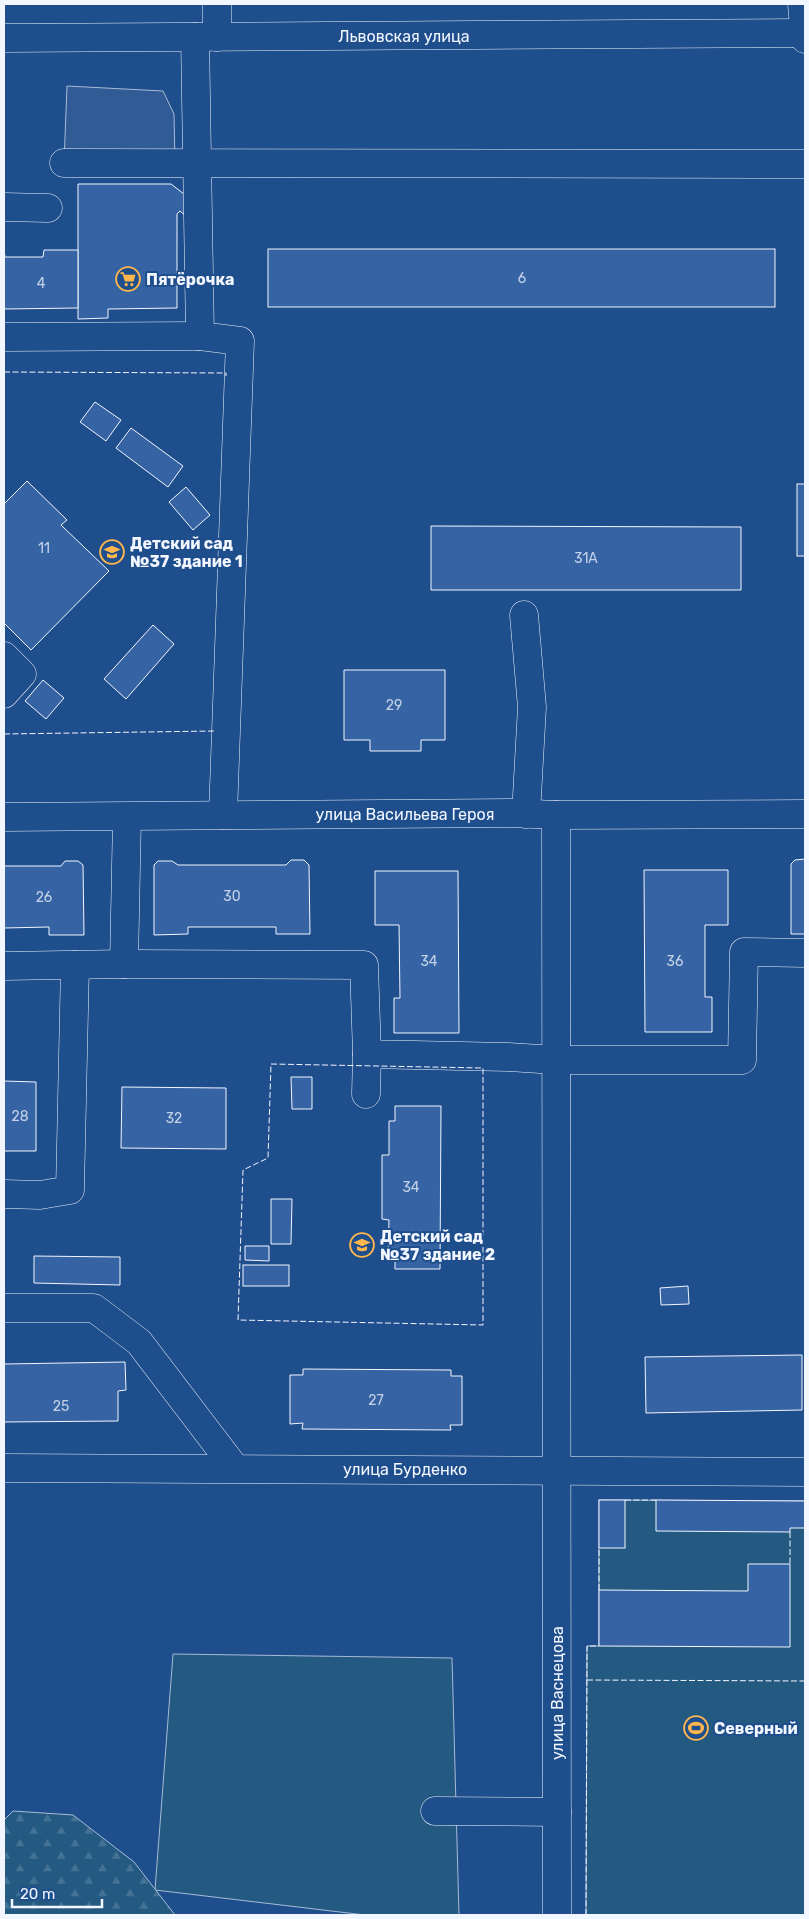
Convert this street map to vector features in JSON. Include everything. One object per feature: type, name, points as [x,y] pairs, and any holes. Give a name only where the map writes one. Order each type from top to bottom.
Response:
[{"type":"street","points":[[200,336],[197,165],[206,37],[217,4]]},
{"type":"street","points":[[802,4],[805,40]]},
{"type":"street","name":"Львовская улица","points":[[4,38],[805,33]]},
{"type":"street","points":[[64,163],[197,165],[805,164]]},
{"type":"street","points":[[4,208],[48,208]]},
{"type":"street","points":[[4,337],[200,336],[240,341],[223,816]]},
{"type":"street","points":[[524,615],[532,707],[526,814]]},
{"type":"street","points":[[4,656],[22,674],[4,694]]},
{"type":"street","name":"улица Васильева Героя","points":[[4,817],[805,814]]},
{"type":"street","name":"улица Васнецова","points":[[556,815],[557,1915]]},
{"type":"street","points":[[124,964],[127,817]]},
{"type":"street","points":[[367,1054],[556,1060],[742,1060],[744,952],[805,953]]},
{"type":"street","points":[[4,966],[124,964],[364,965],[367,1054],[366,1094]]},
{"type":"street","points":[[4,1194],[40,1195],[70,1190],[75,965]]},
{"type":"street","points":[[4,1308],[94,1308],[139,1342],[235,1468]]},
{"type":"street","name":"улица Бурденко","points":[[4,1468],[805,1472]]},
{"type":"street","points":[[435,1811],[557,1812]]},
{"type":"green space","name":"Северный","points":[[599,1500],[805,1501],[805,1915],[586,1915],[587,1646],[599,1646]]},
{"type":"green space","points":[[173,1654],[452,1658],[459,1915],[365,1915],[155,1890]]},
{"type":"green space","points":[[13,1811],[73,1815],[134,1862],[175,1915],[4,1915],[4,1820]]},
{"type":"shaded area","points":[[67,86],[163,91],[174,114],[175,163],[64,163]]},
{"type":"building","name":"Пятёрочка","points":[[78,184],[171,184],[197,204],[187,217],[180,211],[177,214],[177,308],[108,309],[108,318],[78,319]]},
{"type":"building","points":[[268,249],[775,249],[775,307],[268,307]]},
{"type":"building","points":[[4,250],[5,257],[43,257],[44,250],[78,250],[78,308],[4,309]]},
{"type":"building","points":[[95,402],[121,420],[106,441],[80,422]]},
{"type":"building","points":[[131,428],[183,466],[168,487],[116,448]]},
{"type":"building","points":[[27,481],[67,520],[61,525],[109,571],[31,650],[4,623],[4,504]]},
{"type":"building","points":[[797,484],[805,484],[805,556],[797,556]]},
{"type":"building","points":[[186,487],[210,515],[193,530],[169,502]]},
{"type":"building","points":[[431,526],[741,527],[741,590],[431,590]]},
{"type":"building","points":[[153,625],[174,644],[126,699],[104,679]]},
{"type":"building","points":[[344,670],[445,670],[445,740],[421,740],[421,751],[370,751],[370,740],[344,740]]},
{"type":"building","points":[[43,680],[64,698],[46,719],[25,701]]},
{"type":"building","points":[[805,859],[805,934],[791,934],[791,864],[795,860]]},
{"type":"building","points":[[291,860],[304,860],[309,865],[310,934],[276,934],[276,927],[188,927],[188,934],[154,935],[154,865],[158,861],[172,861],[178,865],[286,865]]},
{"type":"building","points":[[65,861],[78,861],[83,865],[84,935],[49,935],[49,927],[4,928],[4,866],[61,866]]},
{"type":"building","points":[[644,870],[728,870],[728,925],[705,925],[705,997],[712,997],[712,1032],[645,1032]]},
{"type":"building","points":[[375,871],[458,871],[459,1033],[394,1033],[394,998],[400,998],[399,925],[375,925]]},
{"type":"building","points":[[291,1077],[312,1077],[312,1109],[292,1109]]},
{"type":"building","points":[[4,1081],[36,1082],[36,1151],[4,1151]]},
{"type":"building","points":[[122,1087],[226,1088],[226,1149],[121,1148]]},
{"type":"building","points":[[395,1106],[441,1106],[440,1269],[395,1269],[395,1255],[388,1255],[389,1220],[382,1219],[382,1155],[389,1155],[389,1121],[395,1121]]},
{"type":"building","points":[[271,1199],[292,1199],[291,1244],[271,1244]]},
{"type":"building","points":[[245,1246],[269,1246],[269,1261],[245,1260]]},
{"type":"building","points":[[34,1256],[120,1257],[120,1285],[34,1283]]},
{"type":"building","points":[[243,1265],[289,1265],[289,1286],[243,1286]]},
{"type":"building","points":[[688,1286],[689,1304],[661,1305],[660,1288]]},
{"type":"building","points":[[802,1355],[802,1410],[646,1413],[645,1357]]},
{"type":"building","points":[[125,1362],[126,1390],[118,1391],[118,1421],[4,1422],[4,1364]]},
{"type":"building","points":[[303,1369],[451,1370],[451,1376],[462,1376],[462,1425],[450,1425],[451,1430],[302,1429],[303,1423],[290,1424],[290,1375],[303,1375]]},
{"type":"building","points":[[599,1500],[625,1500],[625,1548],[599,1548]]},
{"type":"building","points":[[656,1500],[805,1501],[805,1528],[790,1528],[790,1532],[656,1531]]},
{"type":"building","points":[[748,1564],[790,1564],[790,1647],[599,1646],[599,1590],[748,1591]]},
{"type":"fence","points":[[4,372],[226,373],[226,376]]},
{"type":"fence","points":[[4,734],[215,731]]},
{"type":"fence","points":[[271,1064],[483,1068],[483,1325],[238,1320],[243,1170],[268,1158],[271,1064]]},
{"type":"fence","points":[[625,1500],[656,1500]]},
{"type":"fence","points":[[790,1532],[790,1564]]},
{"type":"fence","points":[[599,1548],[599,1590]]},
{"type":"fence","points":[[586,1915],[587,1646],[599,1646]]},
{"type":"fence","points":[[587,1680],[805,1681]]},
{"type":"fence","points":[[805,1838],[805,1915]]},
{"type":"place","name":"Пятёрочка","points":[[128,279]]},
{"type":"place","name":"Детский сад №37 здание 1","points":[[112,552]]},
{"type":"place","name":"Детский сад №37 здание 2","points":[[362,1245]]},
{"type":"place","name":"Северный","points":[[696,1728]]}]
